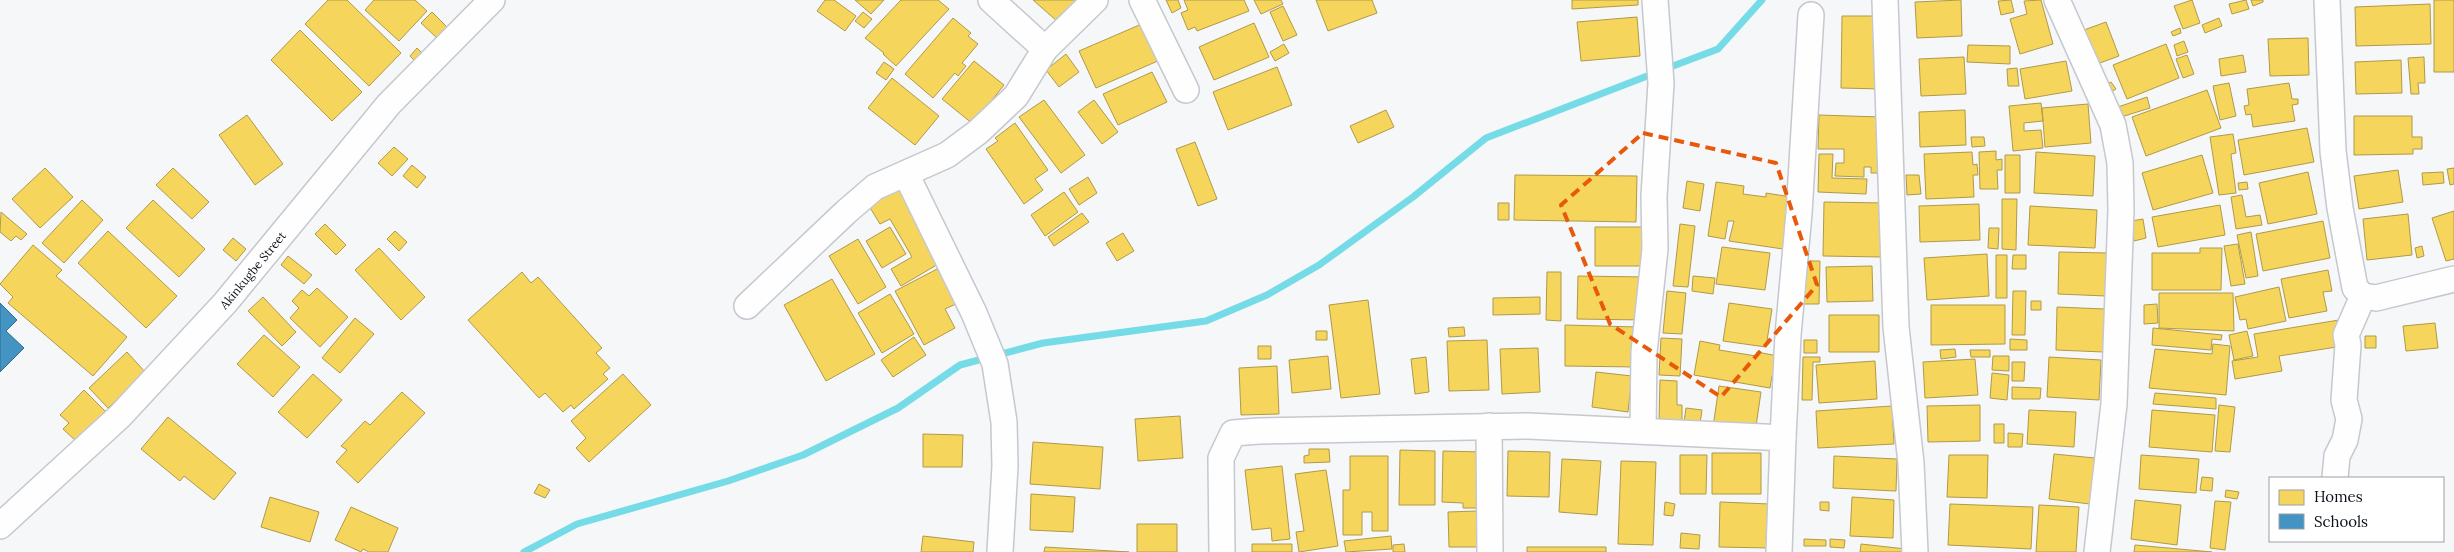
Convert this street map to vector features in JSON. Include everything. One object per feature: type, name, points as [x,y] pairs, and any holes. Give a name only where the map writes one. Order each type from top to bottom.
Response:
[{"type":"street","name":"Akinkugbe Street","points":[[0,526],[127,409],[225,303],[388,104],[492,0]]},
{"type":"street","points":[[990,0],[1045,49]]},
{"type":"street","points":[[747,306],[874,188],[948,155],[978,132],[1016,96],[1045,49],[1095,0]]},
{"type":"street","points":[[1142,0],[1186,90]]},
{"type":"street","points":[[1643,430],[1644,352],[1655,249],[1654,196],[1661,83],[1655,0]]},
{"type":"street","points":[[1885,0],[1896,327],[1911,463],[1915,552]]},
{"type":"street","points":[[2057,0],[2113,126],[2120,163],[2121,210],[2114,404],[2097,552]]},
{"type":"street","points":[[2327,0],[2332,151],[2340,208],[2355,288],[2363,296],[2376,298],[2454,280]]},
{"type":"street","points":[[1780,552],[1788,335],[1799,212],[1811,15]]},
{"type":"street","points":[[906,174],[974,313],[995,364],[1004,422],[1005,466],[1000,552]]},
{"type":"street","points":[[2335,477],[2337,456],[2345,440],[2350,419],[2344,400],[2348,345],[2346,335],[2363,296]]},
{"type":"street","points":[[1222,552],[1221,458],[1233,434],[1259,431],[1489,426],[1643,430],[1783,438]]},
{"type":"street","points":[[1489,426],[1490,552]]},
{"type":"highlighted area","points":[[1643,133],[1776,163],[1817,285],[1721,397],[1610,324],[1561,205]]},
{"type":"building: Homes","points":[[328,0],[347,0],[401,53],[369,86],[305,24]]},
{"type":"building: Homes","points":[[374,0],[415,0],[427,11],[399,41],[365,10]]},
{"type":"building: Homes","points":[[825,0],[834,0],[856,16],[845,31],[817,11]]},
{"type":"building: Homes","points":[[855,0],[884,0],[871,14]]},
{"type":"building: Homes","points":[[901,0],[938,0],[949,9],[896,66],[884,53],[865,38]]},
{"type":"building: Homes","points":[[1033,0],[1078,0],[1058,22]]},
{"type":"building: Homes","points":[[1166,0],[1178,0],[1181,8],[1172,13]]},
{"type":"building: Homes","points":[[1184,0],[1244,0],[1249,11],[1197,31],[1195,27],[1188,30],[1181,13],[1188,10]]},
{"type":"building: Homes","points":[[1254,0],[1281,0],[1283,4],[1261,14]]},
{"type":"building: Homes","points":[[1316,0],[1372,0],[1377,13],[1328,31]]},
{"type":"building: Homes","points":[[1572,0],[1638,0],[1638,5],[1572,9]]},
{"type":"building: Homes","points":[[1961,0],[1962,36],[1917,38],[1915,2]]},
{"type":"building: Homes","points":[[2011,0],[2014,12],[2001,15],[1998,1]]},
{"type":"building: Homes","points":[[2041,0],[2053,44],[2020,54],[2010,19],[2027,14],[2024,1]]},
{"type":"building: Homes","points":[[2192,0],[2200,23],[2183,29],[2174,6]]},
{"type":"building: Homes","points":[[2246,0],[2249,9],[2232,14],[2229,4]]},
{"type":"building: Homes","points":[[2251,0],[2263,0],[2263,2],[2253,6]]},
{"type":"building: Homes","points":[[2434,0],[2454,0],[2454,72],[2434,72]]},
{"type":"building: Homes","points":[[2430,4],[2431,44],[2356,46],[2355,7]]},
{"type":"building: Homes","points":[[1283,6],[1297,35],[1283,41],[1270,12]]},
{"type":"building: Homes","points":[[432,12],[447,27],[437,38],[421,23]]},
{"type":"building: Homes","points":[[863,12],[872,19],[864,28],[855,21]]},
{"type":"building: Homes","points":[[1842,16],[1883,16],[1882,89],[1841,88]]},
{"type":"building: Homes","points":[[1637,17],[1640,56],[1581,61],[1577,22]]},
{"type":"building: Homes","points":[[953,18],[971,33],[968,36],[978,44],[962,63],[966,66],[958,76],[955,73],[933,98],[905,74]]},
{"type":"building: Homes","points":[[2219,18],[2222,26],[2205,33],[2202,25]]},
{"type":"building: Homes","points":[[2106,22],[2119,56],[2097,64],[2084,30]]},
{"type":"building: Homes","points":[[1144,23],[1160,60],[1096,88],[1079,51]]},
{"type":"building: Homes","points":[[1254,23],[1269,57],[1214,80],[1199,47]]},
{"type":"building: Homes","points":[[2180,28],[2181,33],[2173,36],[2171,32]]},
{"type":"building: Homes","points":[[300,30],[362,92],[332,121],[271,60]]},
{"type":"building: Homes","points":[[2308,38],[2309,75],[2270,76],[2268,39]]},
{"type":"building: Homes","points":[[2184,41],[2188,52],[2177,56],[2174,45]]},
{"type":"building: Homes","points":[[1284,44],[1289,53],[1275,61],[1270,52]]},
{"type":"building: Homes","points":[[2166,44],[2179,78],[2127,99],[2113,65]]},
{"type":"building: Homes","points":[[1968,45],[2010,46],[2010,64],[1967,62]]},
{"type":"building: Homes","points":[[417,48],[426,57],[419,65],[410,56]]},
{"type":"building: Homes","points":[[1066,54],[1079,72],[1059,87],[1046,70]]},
{"type":"building: Homes","points":[[2187,55],[2194,74],[2183,78],[2176,59]]},
{"type":"building: Homes","points":[[2243,55],[2246,72],[2221,76],[2219,59]]},
{"type":"building: Homes","points":[[1964,57],[1966,94],[1921,96],[1919,59]]},
{"type":"building: Homes","points":[[2424,57],[2425,83],[2418,83],[2419,94],[2411,94],[2408,58]]},
{"type":"building: Homes","points":[[2401,60],[2402,93],[2356,94],[2355,62]]},
{"type":"building: Homes","points":[[974,61],[1004,85],[973,124],[942,99]]},
{"type":"building: Homes","points":[[2066,61],[2072,91],[2025,99],[2020,69]]},
{"type":"building: Homes","points":[[884,62],[894,69],[886,80],[876,73]]},
{"type":"building: Homes","points":[[1277,67],[1292,105],[1228,130],[1213,92]]},
{"type":"building: Homes","points":[[2017,68],[2019,86],[2008,86],[2007,69]]},
{"type":"building: Homes","points":[[1152,72],[1167,102],[1118,125],[1103,94]]},
{"type":"building: Homes","points":[[892,78],[939,116],[915,145],[868,108]]},
{"type":"building: Homes","points":[[2111,82],[2116,89],[2107,94],[2103,86]]},
{"type":"building: Homes","points":[[2229,83],[2236,116],[2220,120],[2213,86]]},
{"type":"building: Homes","points":[[2289,83],[2292,99],[2298,99],[2298,104],[2292,105],[2295,121],[2253,127],[2251,114],[2246,115],[2244,106],[2249,105],[2247,89]]},
{"type":"building: Homes","points":[[2207,90],[2221,128],[2146,156],[2132,117]]},
{"type":"building: Homes","points":[[2147,97],[2150,108],[2121,117],[2118,107]]},
{"type":"building: Homes","points":[[1044,100],[1085,155],[1061,173],[1019,117]]},
{"type":"building: Homes","points":[[1094,100],[1118,132],[1102,144],[1078,112]]},
{"type":"building: Homes","points":[[2041,103],[2043,121],[2024,123],[2024,131],[2041,130],[2043,148],[2013,151],[2009,106]]},
{"type":"building: Homes","points":[[2088,104],[2091,143],[2045,147],[2042,108]]},
{"type":"building: Homes","points":[[1386,110],[1394,127],[1358,143],[1350,126]]},
{"type":"building: Homes","points":[[1965,110],[1966,145],[1920,147],[1919,112]]},
{"type":"building: Homes","points":[[247,115],[283,164],[255,185],[219,135]]},
{"type":"building: Homes","points":[[1819,115],[1880,117],[1878,173],[1871,173],[1871,167],[1864,167],[1864,177],[1835,176],[1836,163],[1844,163],[1844,149],[1818,149]]},
{"type":"building: Homes","points":[[2354,116],[2412,116],[2412,137],[2422,137],[2422,149],[2413,149],[2413,154],[2354,155]]},
{"type":"building: Homes","points":[[1015,123],[1048,170],[1035,179],[1043,190],[1024,204],[986,149],[998,141],[995,138]]},
{"type":"building: Homes","points":[[2307,128],[2314,162],[2244,175],[2238,140]]},
{"type":"building: Homes","points":[[2233,134],[2236,153],[2231,154],[2236,193],[2219,195],[2210,137]]},
{"type":"building: Homes","points":[[1971,137],[1984,137],[1985,146],[1972,147]]},
{"type":"building: Homes","points":[[1195,142],[1217,199],[1198,206],[1176,149]]},
{"type":"building: Homes","points":[[394,147],[408,159],[392,176],[378,163]]},
{"type":"building: Homes","points":[[1996,151],[1996,160],[2002,159],[2002,170],[1997,170],[1998,189],[1980,189],[1979,152]]},
{"type":"building: Homes","points":[[1972,152],[1973,165],[1977,164],[1978,175],[1973,175],[1974,197],[1926,199],[1924,154]]},
{"type":"building: Homes","points":[[2036,152],[2095,156],[2093,196],[2034,193]]},
{"type":"building: Homes","points":[[1819,154],[1833,154],[1832,178],[1867,179],[1866,194],[1818,192]]},
{"type":"building: Homes","points":[[2005,155],[2020,155],[2020,193],[2005,193]]},
{"type":"building: Homes","points":[[2202,155],[2213,193],[2153,210],[2142,173]]},
{"type":"building: Homes","points":[[412,165],[426,177],[417,188],[403,176]]},
{"type":"building: Homes","points":[[45,168],[73,197],[40,228],[12,199]]},
{"type":"building: Homes","points":[[173,168],[209,202],[192,219],[156,185]]},
{"type":"building: Homes","points":[[2454,168],[2454,184],[2450,185],[2447,169]]},
{"type":"building: Homes","points":[[2398,170],[2403,202],[2359,209],[2354,176]]},
{"type":"building: Homes","points":[[2308,172],[2317,214],[2268,224],[2259,183]]},
{"type":"building: Homes","points":[[2443,172],[2444,183],[2423,185],[2422,173]]},
{"type":"building: Homes","points":[[1515,175],[1637,176],[1636,222],[1514,220]]},
{"type":"building: Homes","points":[[1906,175],[1919,175],[1921,194],[1907,195]]},
{"type":"building: Homes","points":[[1088,177],[1097,193],[1079,205],[1069,189]]},
{"type":"building: Homes","points":[[1687,181],[1704,184],[1700,211],[1683,208]]},
{"type":"building: Homes","points":[[1716,182],[1744,186],[1743,194],[1766,197],[1766,193],[1791,197],[1783,249],[1729,241],[1734,221],[1728,221],[1725,239],[1708,236]]},
{"type":"building: Homes","points":[[2247,182],[2248,189],[2239,190],[2238,183]]},
{"type":"building: Homes","points":[[901,187],[913,208],[909,210],[940,263],[901,286],[891,269],[912,257],[890,219],[880,224],[869,206]]},
{"type":"building: Homes","points":[[1064,192],[1078,212],[1045,236],[1031,215]]},
{"type":"building: Homes","points":[[2242,195],[2246,217],[2260,215],[2262,225],[2236,229],[2231,197]]},
{"type":"building: Homes","points":[[2002,199],[2017,199],[2016,250],[2002,249]]},
{"type":"building: Homes","points":[[82,200],[103,220],[64,263],[42,243]]},
{"type":"building: Homes","points":[[153,200],[205,249],[179,277],[126,228]]},
{"type":"building: Homes","points":[[1824,202],[1884,203],[1883,257],[1823,256]]},
{"type":"building: Homes","points":[[1498,203],[1509,203],[1509,220],[1498,220]]},
{"type":"building: Homes","points":[[1979,204],[1980,240],[1920,242],[1919,206]]},
{"type":"building: Homes","points":[[2220,205],[2225,235],[2158,247],[2152,217]]},
{"type":"building: Homes","points":[[2030,206],[2097,210],[2095,248],[2028,245]]},
{"type":"building: Homes","points":[[2454,211],[2454,259],[2446,261],[2432,218]]},
{"type":"building: Homes","points":[[1,212],[27,234],[21,240],[16,236],[11,241],[0,232]]},
{"type":"building: Homes","points":[[1082,213],[1089,222],[1054,246],[1048,237]]},
{"type":"building: Homes","points":[[2408,214],[2412,255],[2367,260],[2363,219]]},
{"type":"building: Homes","points":[[2143,219],[2146,238],[2134,241],[2131,221]]},
{"type":"building: Homes","points":[[2323,221],[2330,258],[2263,271],[2256,234]]},
{"type":"building: Homes","points":[[325,224],[346,245],[336,255],[315,234]]},
{"type":"building: Homes","points":[[1680,224],[1695,226],[1688,287],[1673,286]]},
{"type":"building: Homes","points":[[890,227],[906,254],[882,268],[866,241]]},
{"type":"building: Homes","points":[[1595,227],[1643,227],[1642,266],[1595,266]]},
{"type":"building: Homes","points":[[1989,228],[1999,228],[1998,249],[1988,248]]},
{"type":"building: Homes","points":[[108,231],[177,296],[146,328],[78,263]]},
{"type":"building: Homes","points":[[395,231],[407,242],[399,251],[387,239]]},
{"type":"building: Homes","points":[[2251,232],[2258,276],[2246,278],[2237,235]]},
{"type":"building: Homes","points":[[1123,233],[1134,251],[1117,261],[1106,243]]},
{"type":"building: Homes","points":[[233,238],[246,249],[236,261],[223,250]]},
{"type":"building: Homes","points":[[858,239],[886,287],[858,304],[829,256]]},
{"type":"building: Homes","points":[[2238,244],[2245,284],[2231,286],[2224,246]]},
{"type":"building: Homes","points":[[33,245],[62,270],[56,276],[127,337],[93,376],[8,303],[13,297],[0,284]]},
{"type":"building: Homes","points":[[2422,246],[2424,256],[2417,258],[2415,248]]},
{"type":"building: Homes","points":[[1722,247],[1770,253],[1765,290],[1716,284]]},
{"type":"building: Homes","points":[[379,248],[425,297],[401,320],[355,270]]},
{"type":"building: Homes","points":[[2200,248],[2222,248],[2221,290],[2152,290],[2152,253],[2200,253]]},
{"type":"building: Homes","points":[[2059,252],[2107,253],[2106,296],[2058,294]]},
{"type":"building: Homes","points":[[1987,254],[1989,296],[1927,300],[1924,258]]},
{"type":"building: Homes","points":[[1996,255],[2007,255],[2007,298],[1996,298]]},
{"type":"building: Homes","points":[[2013,255],[2026,255],[2026,269],[2012,269]]},
{"type":"building: Homes","points":[[288,256],[312,275],[304,284],[281,265]]},
{"type":"building: Homes","points":[[1805,261],[1820,261],[1819,304],[1804,304]]},
{"type":"building: Homes","points":[[1872,266],[1873,301],[1827,302],[1826,267]]},
{"type":"building: Homes","points":[[939,268],[958,303],[945,309],[955,328],[924,345],[895,291]]},
{"type":"building: Homes","points":[[2328,270],[2332,291],[2323,292],[2327,311],[2289,318],[2281,279]]},
{"type":"building: Homes","points":[[522,272],[531,283],[538,277],[602,348],[596,353],[610,368],[603,374],[608,379],[574,409],[571,405],[563,412],[545,393],[539,398],[468,320]]},
{"type":"building: Homes","points":[[1547,272],[1561,272],[1561,321],[1546,320]]},
{"type":"building: Homes","points":[[1578,276],[1645,277],[1644,320],[1577,319]]},
{"type":"building: Homes","points":[[1693,276],[1715,278],[1713,294],[1692,291]]},
{"type":"building: Homes","points":[[832,279],[875,354],[826,381],[784,305]]},
{"type":"building: Homes","points":[[2279,287],[2286,321],[2248,329],[2246,319],[2240,320],[2235,297]]},
{"type":"building: Homes","points":[[317,288],[348,317],[320,347],[290,318],[299,308],[292,301],[302,290],[309,296]]},
{"type":"building: Homes","points":[[1667,291],[1686,293],[1682,334],[1663,333]]},
{"type":"building: Homes","points":[[2013,291],[2026,291],[2025,335],[2012,335]]},
{"type":"building: Homes","points":[[2159,293],[2233,293],[2234,331],[2159,328]]},
{"type":"building: Homes","points":[[890,294],[914,334],[882,353],[858,313]]},
{"type":"building: Homes","points":[[263,297],[296,332],[282,346],[248,311]]},
{"type":"building: Homes","points":[[1540,297],[1540,314],[1493,315],[1493,298]]},
{"type":"building: Homes","points":[[1368,300],[1380,394],[1341,398],[1329,305]]},
{"type":"building: Homes","points":[[2031,301],[2041,301],[2041,310],[2031,310]]},
{"type":"building: Homes","points":[[1729,303],[1772,309],[1766,347],[1723,341]]},
{"type":"building: Homes","points":[[2157,304],[2158,323],[2144,324],[2144,305]]},
{"type":"building: Homes","points":[[1931,305],[2005,305],[2005,344],[1931,345]]},
{"type":"building: Homes","points":[[2057,307],[2105,309],[2104,352],[2056,350]]},
{"type":"building: Homes","points":[[1829,315],[1879,315],[1879,352],[1829,352]]},
{"type":"building: Homes","points":[[355,318],[374,334],[340,373],[322,358]]},
{"type":"building: Homes","points":[[2339,320],[2343,346],[2279,356],[2282,371],[2235,379],[2232,361],[2258,357],[2254,334]]},
{"type":"building: Homes","points":[[2435,323],[2438,348],[2406,351],[2403,326]]},
{"type":"building: Homes","points":[[1565,325],[1638,327],[1637,367],[1565,366]]},
{"type":"building: Homes","points":[[1464,327],[1465,336],[1449,337],[1448,328]]},
{"type":"building: Homes","points":[[2153,328],[2222,335],[2221,340],[2212,339],[2211,350],[2152,345]]},
{"type":"building: Homes","points":[[1316,331],[1327,331],[1327,340],[1316,340]]},
{"type":"building: Homes","points":[[2247,331],[2253,356],[2234,360],[2229,335]]},
{"type":"building: Homes","points":[[264,335],[300,367],[273,397],[237,364]]},
{"type":"building: Homes","points":[[2365,336],[2376,336],[2376,348],[2365,348]]},
{"type":"building: Homes","points":[[914,337],[926,355],[893,377],[881,360]]},
{"type":"building: Homes","points":[[1661,338],[1682,339],[1680,376],[1659,375]]},
{"type":"building: Homes","points":[[2010,339],[2027,340],[2027,350],[2010,350]]},
{"type":"building: Homes","points":[[1487,340],[1489,390],[1449,391],[1447,341]]},
{"type":"building: Homes","points":[[1804,340],[1817,340],[1817,353],[1804,353]]},
{"type":"building: Homes","points":[[1700,341],[1720,345],[1719,350],[1756,356],[1757,352],[1778,356],[1775,376],[1772,376],[1770,388],[1694,375]]},
{"type":"building: Homes","points":[[2213,344],[2230,346],[2226,395],[2149,388],[2155,349],[2212,354]]},
{"type":"building: Homes","points":[[1258,346],[1271,346],[1271,359],[1258,359]]},
{"type":"building: Homes","points":[[1538,348],[1540,392],[1502,394],[1500,349]]},
{"type":"building: Homes","points":[[1955,349],[1956,357],[1941,359],[1940,350]]},
{"type":"building: Homes","points":[[1970,350],[1990,350],[1990,357],[1971,357]]},
{"type":"building: Homes","points":[[127,352],[146,373],[108,408],[89,388]]},
{"type":"building: Homes","points":[[1328,356],[1331,389],[1292,393],[1289,360]]},
{"type":"building: Homes","points":[[1993,356],[2009,356],[2009,371],[1992,370]]},
{"type":"building: Homes","points":[[1426,357],[1429,392],[1415,394],[1411,359]]},
{"type":"building: Homes","points":[[1803,357],[1820,357],[1820,362],[1813,362],[1812,400],[1802,400]]},
{"type":"building: Homes","points":[[2049,357],[2101,360],[2099,400],[2047,397]]},
{"type":"building: Homes","points":[[1975,359],[1978,395],[1925,398],[1923,362]]},
{"type":"building: Homes","points":[[1875,361],[1877,399],[1819,403],[1816,365]]},
{"type":"building: Homes","points":[[2012,362],[2025,362],[2024,381],[2012,381]]},
{"type":"building: Homes","points":[[1277,366],[1279,414],[1241,415],[1239,368]]},
{"type":"building: Homes","points":[[1596,372],[1632,376],[1628,412],[1592,407]]},
{"type":"building: Homes","points":[[1992,373],[2009,375],[2007,400],[1990,398]]},
{"type":"building: Homes","points":[[313,374],[342,400],[307,438],[278,412]]},
{"type":"building: Homes","points":[[623,374],[651,405],[589,462],[576,448],[586,438],[571,421]]},
{"type":"building: Homes","points":[[1660,380],[1677,381],[1677,405],[1682,405],[1682,421],[1659,421]]},
{"type":"building: Homes","points":[[1719,386],[1761,392],[1755,433],[1713,427]]},
{"type":"building: Homes","points":[[2012,387],[2041,388],[2040,399],[2012,399]]},
{"type":"building: Homes","points":[[84,390],[106,412],[77,442],[63,429],[69,423],[60,415]]},
{"type":"building: Homes","points":[[402,392],[425,413],[358,483],[336,462],[347,450],[341,446],[365,421],[370,425]]},
{"type":"building: Homes","points":[[2155,393],[2216,398],[2216,409],[2153,404]]},
{"type":"building: Homes","points":[[1980,405],[1980,441],[1928,442],[1927,406]]},
{"type":"building: Homes","points":[[2219,405],[2235,407],[2230,452],[2215,451]]},
{"type":"building: Homes","points":[[1892,406],[1894,444],[1818,448],[1816,411]]},
{"type":"building: Homes","points":[[1686,408],[1702,410],[1700,424],[1684,422]]},
{"type":"building: Homes","points":[[2029,410],[2076,412],[2074,447],[2027,444]]},
{"type":"building: Homes","points":[[2152,410],[2215,415],[2212,452],[2149,447]]},
{"type":"building: Homes","points":[[1180,416],[1183,458],[1138,461],[1135,419]]},
{"type":"building: Homes","points":[[168,417],[236,473],[214,500],[184,476],[180,481],[141,449]]},
{"type":"building: Homes","points":[[1994,424],[2004,424],[2004,443],[1994,443]]},
{"type":"building: Homes","points":[[2008,433],[2023,434],[2022,447],[2008,447]]},
{"type":"building: Homes","points":[[923,434],[963,435],[962,467],[923,467]]},
{"type":"building: Homes","points":[[1033,442],[1103,447],[1100,489],[1030,484]]},
{"type":"building: Homes","points":[[1309,449],[1329,449],[1330,462],[1304,463],[1304,456],[1309,455]]},
{"type":"building: Homes","points":[[1400,450],[1435,451],[1435,505],[1399,505]]},
{"type":"building: Homes","points":[[1443,451],[1482,452],[1481,508],[1463,508],[1463,503],[1442,502]]},
{"type":"building: Homes","points":[[1508,451],[1550,452],[1549,497],[1507,496]]},
{"type":"building: Homes","points":[[1712,453],[1761,453],[1761,494],[1712,494]]},
{"type":"building: Homes","points":[[2054,454],[2095,458],[2090,504],[2049,499]]},
{"type":"building: Homes","points":[[1680,455],[1707,455],[1706,494],[1680,494]]},
{"type":"building: Homes","points":[[1949,455],[1988,455],[1987,498],[1947,497]]},
{"type":"building: Homes","points":[[2141,455],[2199,459],[2196,493],[2139,489]]},
{"type":"building: Homes","points":[[1350,456],[1388,456],[1388,531],[1372,531],[1372,512],[1362,512],[1362,535],[1343,535],[1343,490],[1350,490]]},
{"type":"building: Homes","points":[[1834,456],[1897,459],[1896,491],[1833,488]]},
{"type":"building: Homes","points":[[1562,459],[1601,461],[1597,515],[1559,512]]},
{"type":"building: Homes","points":[[1621,461],[1656,462],[1653,545],[1618,544]]},
{"type":"building: Homes","points":[[1282,466],[1290,539],[1272,541],[1271,528],[1252,530],[1245,470]]},
{"type":"building: Homes","points":[[1326,470],[1338,546],[1299,552],[1296,532],[1304,531],[1295,474]]},
{"type":"building: Homes","points":[[2202,477],[2213,478],[2212,491],[2200,490]]},
{"type":"building: Homes","points":[[539,484],[550,490],[545,498],[534,493]]},
{"type":"building: Homes","points":[[2226,490],[2239,492],[2237,499],[2225,497]]},
{"type":"building: Homes","points":[[1031,494],[1075,497],[1073,532],[1030,530]]},
{"type":"building: Homes","points":[[270,497],[319,512],[310,542],[261,527]]},
{"type":"building: Homes","points":[[1852,497],[1894,500],[1893,538],[1850,536]]},
{"type":"building: Homes","points":[[2135,500],[2181,505],[2177,545],[2131,539]]},
{"type":"building: Homes","points":[[2215,501],[2231,502],[2225,550],[2210,548]]},
{"type":"building: Homes","points":[[1665,502],[1675,504],[1673,516],[1664,515]]},
{"type":"building: Homes","points":[[1720,502],[1770,504],[1769,548],[1719,547]]},
{"type":"building: Homes","points":[[1820,502],[1829,502],[1829,511],[1820,510]]},
{"type":"building: Homes","points":[[1950,504],[2033,507],[2031,549],[1948,545]]},
{"type":"building: Homes","points":[[2039,505],[2079,507],[2076,552],[2036,552]]},
{"type":"building: Homes","points":[[351,507],[398,528],[388,552],[369,552],[363,549],[361,552],[335,540]]},
{"type":"building: Homes","points":[[1477,511],[1478,547],[1449,547],[1448,512]]},
{"type":"building: Homes","points":[[1137,524],[1177,524],[1177,552],[1137,552]]},
{"type":"building: Homes","points":[[1681,533],[1700,535],[1699,549],[1680,548]]},
{"type":"building: Homes","points":[[923,536],[974,542],[973,552],[921,552]]},
{"type":"building: Homes","points":[[1391,536],[1392,549],[1346,552],[1344,541]]},
{"type":"building: Homes","points":[[1804,539],[1826,540],[1826,546],[1804,546]]},
{"type":"building: Homes","points":[[1830,539],[1845,540],[1844,548],[1830,547]]},
{"type":"building: Homes","points":[[1252,544],[1292,544],[1292,552],[1252,552]]},
{"type":"building: Homes","points":[[1404,544],[1405,552],[1393,552],[1393,545]]},
{"type":"building: Homes","points":[[1861,544],[1906,549],[1906,552],[1860,552]]},
{"type":"building: Homes","points":[[2135,545],[2212,552],[2134,552]]},
{"type":"building: Homes","points":[[1045,547],[1129,552],[1044,552]]},
{"type":"building: Homes","points":[[1527,547],[1606,547],[1606,552],[1527,552]]},
{"type":"building: Schools","points":[[0,303],[17,320],[6,331],[24,348],[0,372]]},
{"type":"waterway","points":[[1665,69],[1718,49],[1762,0]]},
{"type":"waterway","points":[[524,552],[577,524],[728,481],[803,455],[898,408],[960,365],[1043,343],[1206,321],[1267,295],[1319,265],[1413,197],[1486,138],[1655,73]]}]
